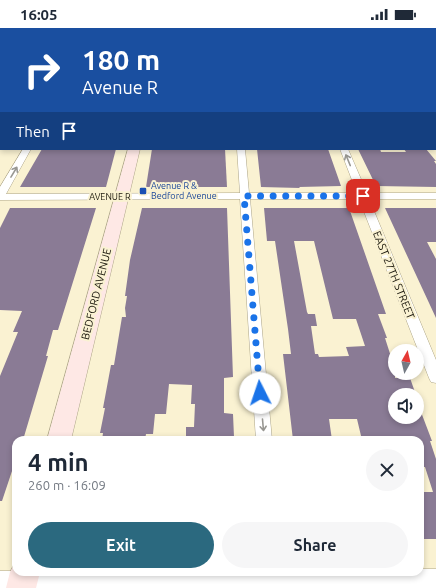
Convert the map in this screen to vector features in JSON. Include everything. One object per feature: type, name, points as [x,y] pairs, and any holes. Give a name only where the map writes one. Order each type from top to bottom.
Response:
[{"type":"main road","name":"BEDFORD AVENUE","points":[[60,436],[134,150]]},
{"type":"street","points":[[0,196],[26,150]]},
{"type":"street","points":[[241,150],[264,436]]},
{"type":"street","name":"EAST 27TH STREET","points":[[344,150],[436,378]]},
{"type":"street","name":"AVENUE R","points":[[0,196],[436,196]]},
{"type":"street","points":[[17,580],[436,579]]},
{"type":"building","points":[[41,150],[116,150],[106,187],[20,187]]},
{"type":"building","points":[[152,150],[225,150],[227,187],[146,187]]},
{"type":"building","points":[[257,150],[328,150],[341,186],[299,187],[300,188],[261,187]]},
{"type":"building","points":[[358,150],[406,152],[405,150],[427,150],[436,161],[434,161],[436,164],[436,187],[376,186]]},
{"type":"building","points":[[10,208],[96,208],[58,330],[53,330],[46,356],[48,356],[24,436],[12,436],[12,471],[2,501],[0,501],[0,376],[18,332],[13,332],[22,311],[0,310],[0,228]]},
{"type":"building","points":[[142,208],[227,208],[233,377],[224,378],[224,413],[233,414],[234,436],[186,436],[186,427],[194,427],[195,404],[191,404],[192,385],[169,384],[166,414],[155,414],[153,434],[146,434],[146,436],[103,436],[103,433],[100,433],[111,365],[114,365],[122,317],[126,317],[125,308],[127,296],[125,296],[130,260]]},
{"type":"building","points":[[264,208],[349,208],[386,314],[378,314],[387,338],[385,338],[388,347],[388,380],[411,380],[414,388],[388,388],[388,424],[424,424],[424,420],[432,441],[430,441],[436,459],[436,539],[424,539],[424,492],[433,492],[424,467],[424,436],[361,436],[357,419],[329,419],[331,436],[293,436],[283,354],[291,354],[275,241],[267,241]],"holes":[[[294,241],[314,241],[333,319],[356,319],[365,346],[346,347],[349,356],[319,357],[318,354],[315,354],[311,326],[317,326],[315,314],[308,314],[307,312]]]},
{"type":"building","points":[[385,208],[436,208],[436,242],[427,242],[436,259],[436,318]]},
{"type":"place","name":"Avenue R & Bedford Avenue","points":[[143,191]]},
{"type":"route","points":[[260,393],[244,196],[363,196]]}]
